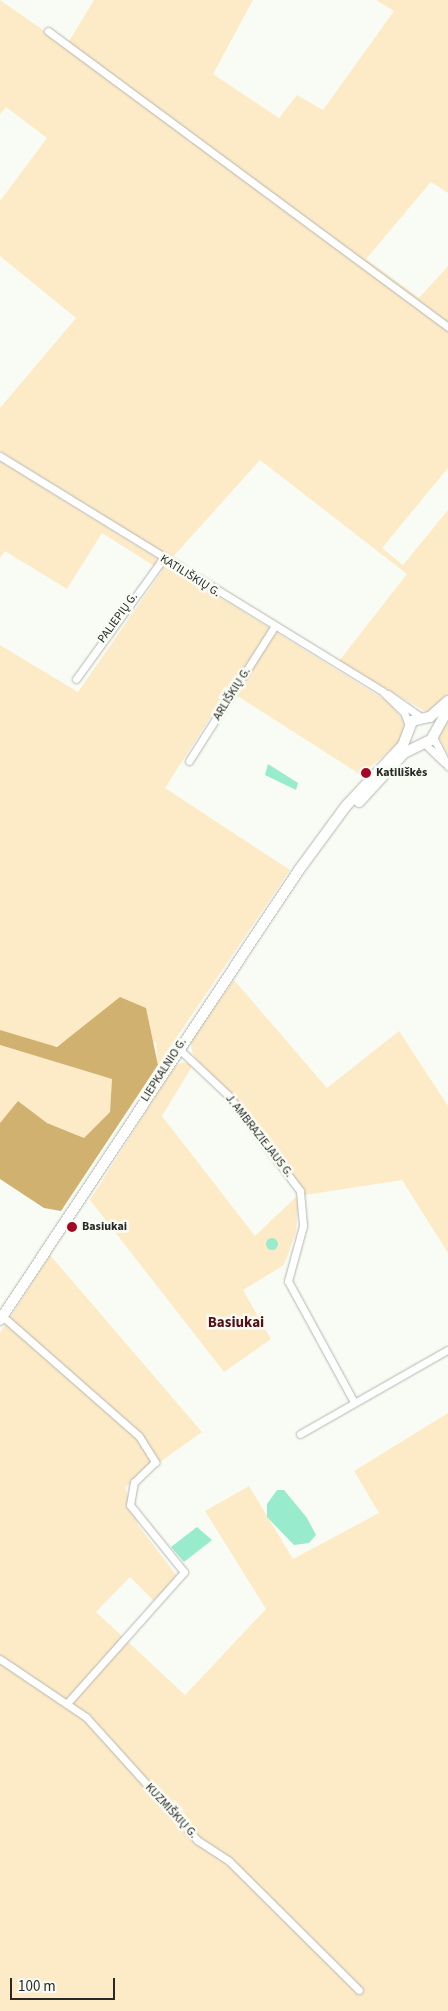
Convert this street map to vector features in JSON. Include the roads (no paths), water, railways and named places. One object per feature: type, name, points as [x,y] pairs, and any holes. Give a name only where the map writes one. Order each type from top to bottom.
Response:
[{"type":"highway","name":"LIEPKALNIO G.","points":[[1,1316],[274,905],[334,824],[409,731],[423,718],[448,702]]},
{"type":"highway","name":"LIEPKALNIO G.","points":[[334,824],[404,754],[428,738],[448,709]]},
{"type":"highway","points":[[423,718],[428,738]]},
{"type":"highway","points":[[409,731],[428,738]]},
{"type":"street","points":[[48,31],[448,327]]},
{"type":"street","name":"KATILIŠKIŲ G.","points":[[0,456],[162,559],[423,718]]},
{"type":"street","name":"PALIEPIŲ G.","points":[[76,679],[162,559]]},
{"type":"street","name":"ARLIŠKIŲ G.","points":[[189,761],[274,627]]},
{"type":"street","name":"KATILIŠKIŲ G.","points":[[383,692],[404,712],[409,731]]},
{"type":"street","points":[[428,738],[448,766]]},
{"type":"street","name":"J. AMBRAZIEJAUS G.","points":[[178,1049],[228,1095],[300,1191],[303,1226],[288,1281],[354,1402]]},
{"type":"street","points":[[1,1316],[89,1396],[139,1436],[155,1462],[134,1482],[130,1504],[184,1572],[68,1702]]},
{"type":"street","points":[[300,1434],[447,1350]]},
{"type":"street","name":"KUZMIŠKIŲ G.","points":[[0,1659],[68,1702],[197,1840],[229,1861],[358,1990]]},
{"type":"place","name":"Katiliškės","points":[[366,773]]},
{"type":"place","name":"Basiukai","points":[[72,1227]]},
{"type":"district","name":"Basiukai","points":[[236,1323]]}]
